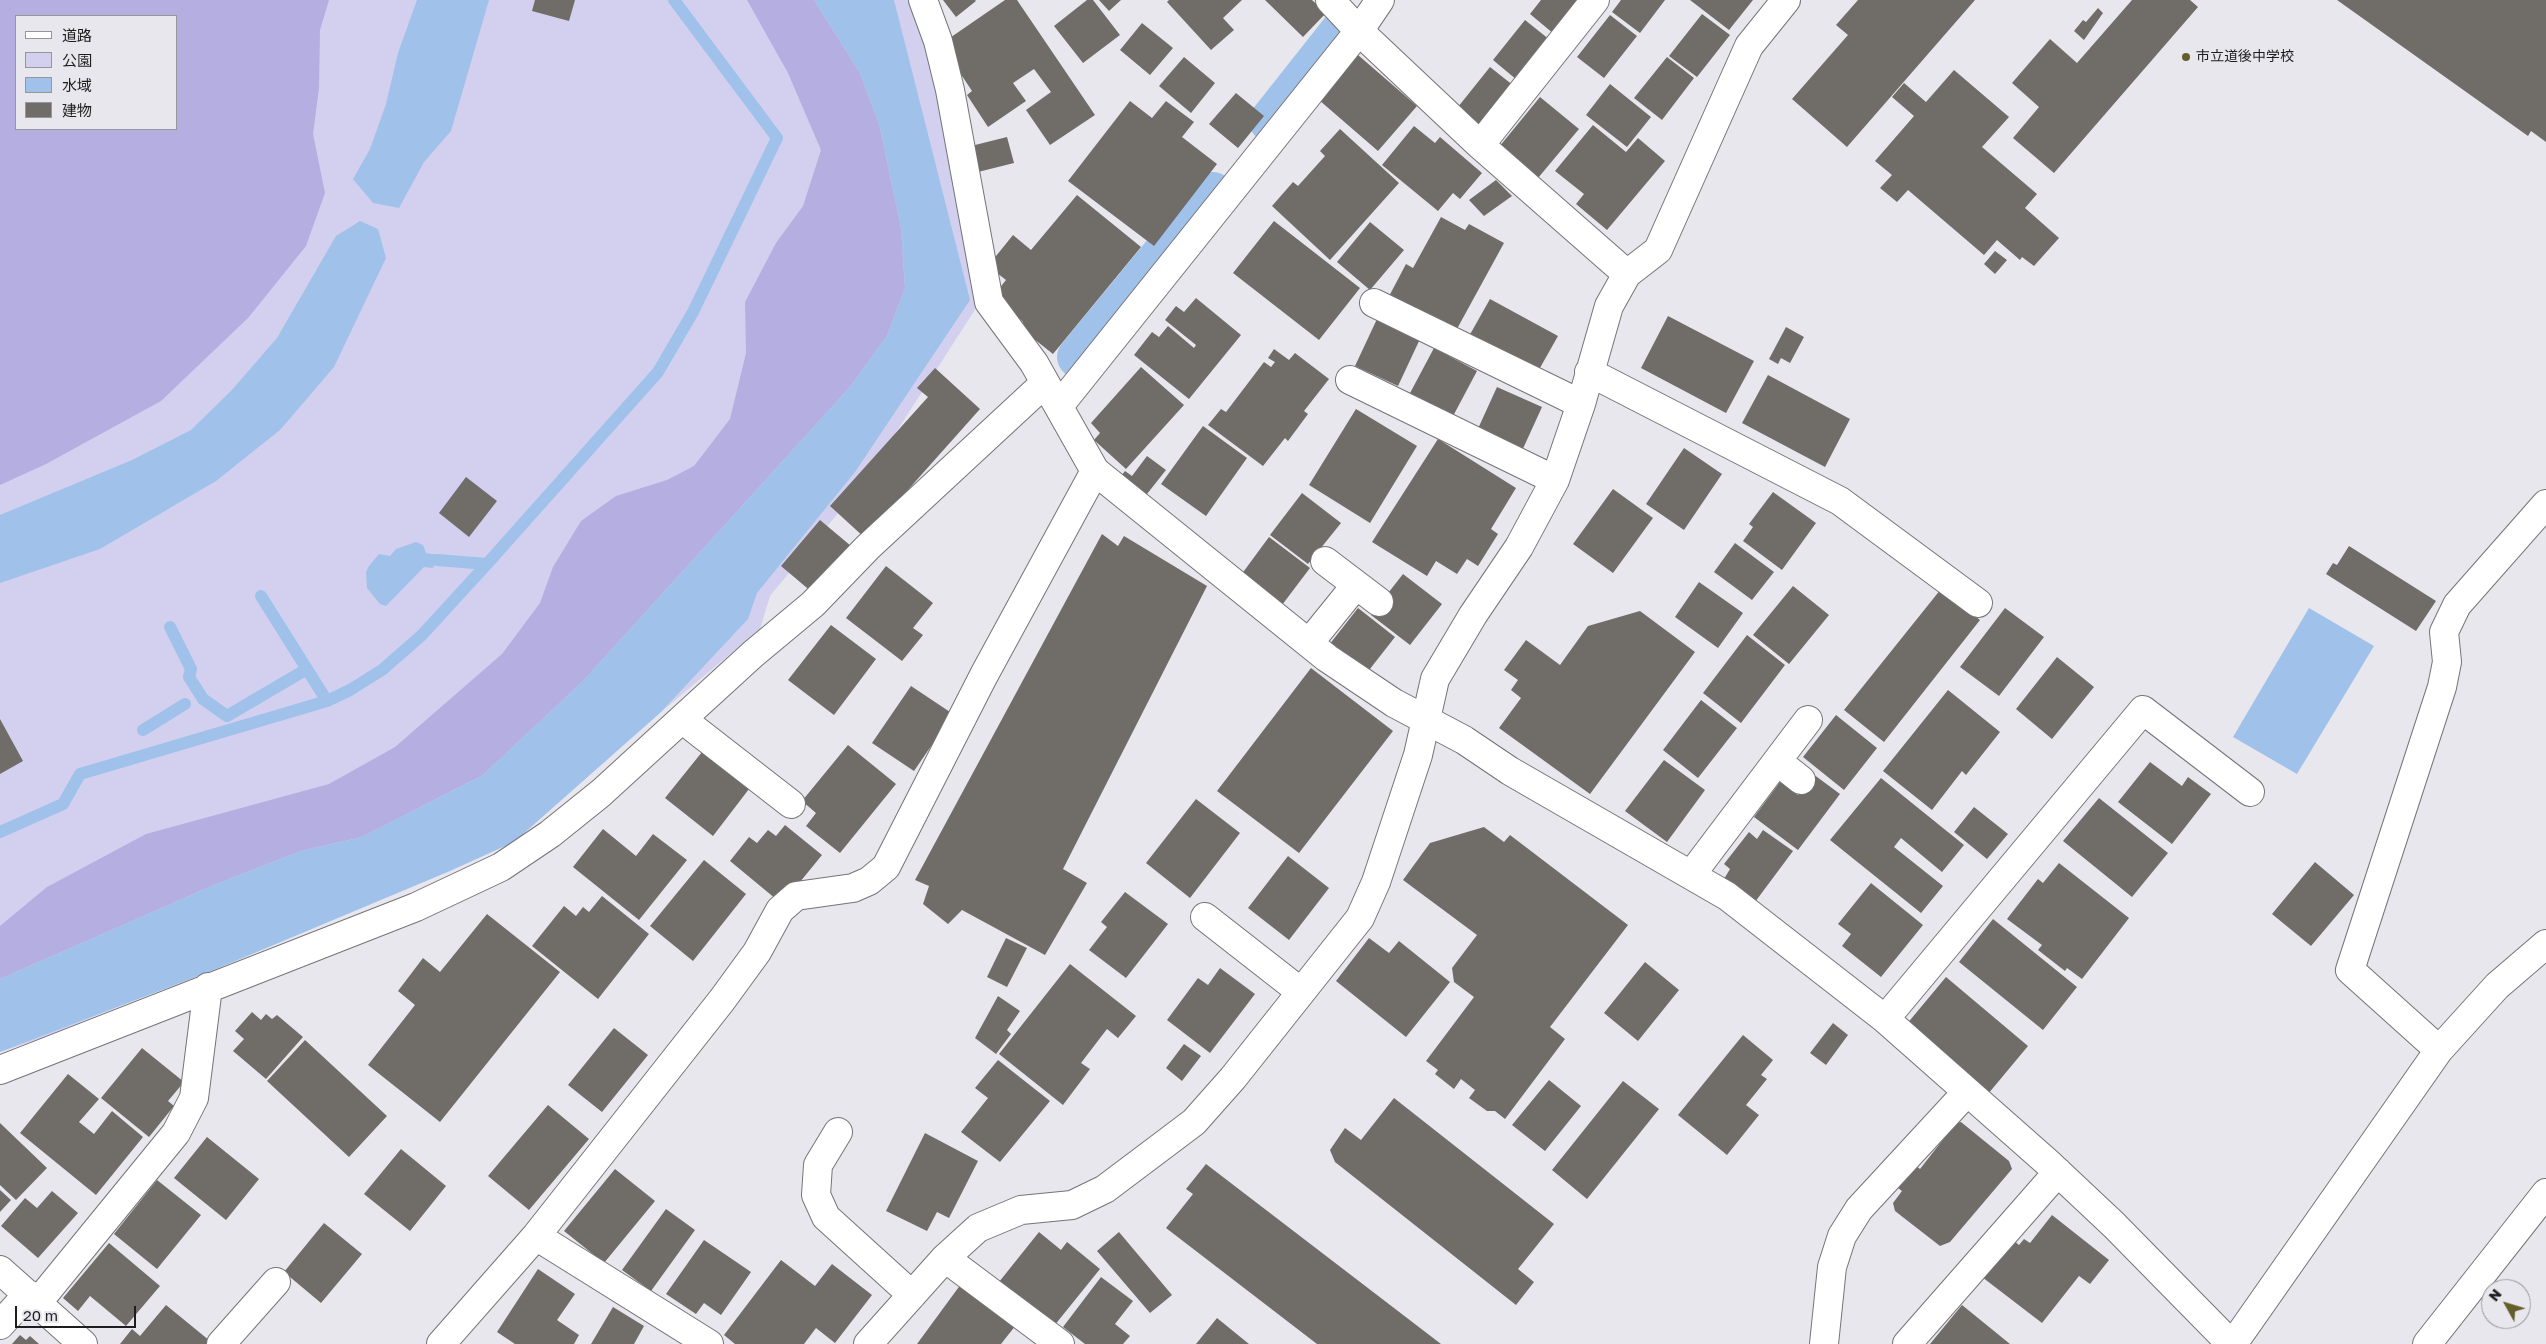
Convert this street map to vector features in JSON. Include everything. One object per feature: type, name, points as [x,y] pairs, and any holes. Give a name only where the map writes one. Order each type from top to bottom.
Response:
[{"type":"street","points":[[922,0],[938,41],[950,90],[989,302],[1034,363],[1095,470],[1308,643],[1394,703],[1464,740],[1510,771],[1727,896],[1885,1019],[2058,1172],[2114,1225],[2222,1340],[2440,1050],[2497,986],[2546,944]]},
{"type":"street","points":[[1330,0],[1360,32],[1480,145],[1627,274]]},
{"type":"street","points":[[1059,406],[1360,32],[1380,0]]},
{"type":"street","points":[[1480,145],[1596,0]]},
{"type":"street","points":[[868,1344],[946,1258],[978,1228],[1021,1210],[1072,1205],[1105,1189],[1194,1122],[1233,1078],[1360,918],[1376,882],[1418,755],[1435,679],[1473,615],[1519,547],[1554,480],[1581,404],[1609,306],[1627,274],[1658,250],[1749,46],[1786,0]]},
{"type":"street","points":[[1374,303],[1581,404]]},
{"type":"street","points":[[1589,372],[1840,501],[1978,603]]},
{"type":"street","points":[[1350,380],[1554,480]]},
{"type":"street","points":[[0,1070],[416,907],[501,867],[550,834],[601,793],[753,654],[813,604],[868,548],[1045,383]]},
{"type":"street","points":[[441,1344],[536,1236],[722,1000],[757,952],[780,910],[796,896],[853,888],[869,881],[886,868],[984,675],[1095,470]]},
{"type":"street","points":[[2440,1050],[2350,970],[2442,687],[2447,662],[2444,632],[2457,606],[2546,504]]},
{"type":"street","points":[[1325,561],[1379,602]]},
{"type":"street","points":[[1308,643],[1356,585]]},
{"type":"street","points":[[1885,1019],[2143,710],[2250,792]]},
{"type":"street","points":[[683,720],[791,804]]},
{"type":"street","points":[[1691,876],[1808,720]]},
{"type":"street","points":[[1777,761],[1801,780]]},
{"type":"street","points":[[1205,918],[1301,992]]},
{"type":"street","points":[[0,1325],[33,1298],[176,1133],[194,1098],[208,987]]},
{"type":"street","points":[[1824,1344],[1832,1267],[1842,1236],[1859,1209],[1967,1092]]},
{"type":"street","points":[[838,1132],[818,1165],[816,1195],[826,1217],[912,1295]]},
{"type":"street","points":[[1907,1344],[2058,1172]]},
{"type":"street","points":[[2427,1344],[2546,1193]]},
{"type":"street","points":[[536,1236],[709,1344]]},
{"type":"street","points":[[946,1258],[1060,1344]]},
{"type":"street","points":[[0,1270],[84,1344]]},
{"type":"street","points":[[221,1344],[276,1282]]},
{"type":"green space","points":[[0,0],[910,0],[954,135],[978,305],[866,479],[770,596],[760,629],[661,712],[514,842],[47,1036],[0,1052]]},
{"type":"shaded area","points":[[0,0],[329,0],[320,30],[319,88],[313,134],[325,193],[306,246],[248,318],[161,401],[46,464],[0,485]]},
{"type":"shaded area","points":[[747,0],[814,0],[860,73],[880,127],[901,228],[905,288],[887,336],[849,388],[583,681],[483,775],[362,837],[301,851],[214,885],[0,979],[0,926],[47,887],[146,834],[329,784],[395,747],[502,654],[540,603],[553,567],[581,521],[616,496],[667,480],[694,466],[730,419],[746,353],[745,302],[776,243],[803,206],[821,150],[788,73]]},
{"type":"water","points":[[417,0],[489,0],[451,131],[424,162],[399,208],[373,203],[353,179],[370,149],[386,104],[398,53]]},
{"type":"water","points":[[814,0],[894,0],[970,300],[855,472],[757,593],[748,619],[661,712],[514,842],[450,871],[214,970],[0,1052],[0,979],[214,885],[301,851],[362,837],[483,775],[583,681],[849,388],[887,336],[905,288],[901,228],[880,127],[860,73]]},
{"type":"water","points":[[360,221],[378,229],[386,258],[334,367],[280,430],[216,481],[100,549],[0,583],[0,515],[132,460],[191,430],[231,391],[277,338],[336,236]]},
{"type":"water","points":[[416,542],[423,545],[426,553],[439,555],[433,568],[424,567],[386,606],[380,604],[367,588],[366,572],[369,566],[379,554],[390,556],[396,549]]},
{"type":"water","points":[[2309,608],[2374,646],[2297,774],[2233,737]]},
{"type":"building","points":[[535,0],[575,0],[569,21],[532,11]]},
{"type":"building","points":[[943,0],[975,0],[976,1],[956,17]]},
{"type":"building","points":[[1005,0],[1017,0],[1095,115],[1050,145],[1026,110],[1051,92],[1034,69],[1013,83],[1026,101],[988,127],[967,95],[972,91],[941,44]]},
{"type":"building","points":[[1087,0],[1093,0],[1120,35],[1083,63],[1054,26]]},
{"type":"building","points":[[1099,0],[1121,0],[1109,11]]},
{"type":"building","points":[[1169,0],[1242,0],[1223,18],[1234,30],[1211,50],[1167,2]]},
{"type":"building","points":[[1265,0],[1312,0],[1326,13],[1303,37]]},
{"type":"building","points":[[1541,0],[1581,0],[1554,34],[1530,14]]},
{"type":"building","points":[[1621,0],[1665,0],[1640,33],[1612,12]]},
{"type":"building","points":[[1690,0],[1753,0],[1729,30]]},
{"type":"building","points":[[1858,0],[1975,0],[1847,147],[1792,99],[1848,35],[1836,25]]},
{"type":"building","points":[[2132,0],[2190,0],[2198,7],[2054,173],[2013,138],[2039,107],[2012,83],[2050,39],[2077,63]]},
{"type":"building","points":[[2337,0],[2546,0],[2546,142],[2531,131],[2528,136]]},
{"type":"building","points":[[2098,8],[2103,13],[2084,40],[2074,31],[2083,20],[2086,22]]},
{"type":"building","points":[[1702,14],[1730,35],[1697,77],[1669,56]]},
{"type":"building","points":[[1610,15],[1637,36],[1604,78],[1577,57]]},
{"type":"building","points":[[1525,20],[1550,40],[1517,80],[1493,60]]},
{"type":"building","points":[[1142,23],[1173,48],[1150,75],[1120,50]]},
{"type":"building","points":[[1358,55],[1417,106],[1378,151],[1319,100]]},
{"type":"building","points":[[1184,57],[1215,83],[1191,113],[1159,86]]},
{"type":"building","points":[[1667,57],[1694,78],[1662,120],[1634,98]]},
{"type":"building","points":[[1490,67],[1514,86],[1482,126],[1458,107]]},
{"type":"building","points":[[1954,70],[2009,117],[1982,147],[2037,194],[2025,208],[2059,238],[2034,266],[2022,257],[2020,260],[1997,240],[1984,255],[1908,190],[1897,202],[1880,188],[1892,175],[1875,161],[1914,116],[1892,97],[1904,83],[1926,102]]},
{"type":"building","points":[[1610,84],[1651,117],[1627,147],[1586,115]]},
{"type":"building","points":[[1236,93],[1264,116],[1238,148],[1209,124]]},
{"type":"building","points":[[1540,97],[1579,129],[1538,178],[1499,147]]},
{"type":"building","points":[[1130,101],[1152,118],[1166,101],[1194,122],[1182,137],[1217,164],[1154,246],[1068,181]]},
{"type":"building","points":[[1593,125],[1626,152],[1638,138],[1665,161],[1607,230],[1576,204],[1584,194],[1555,171]]},
{"type":"building","points":[[1414,126],[1435,143],[1440,137],[1482,173],[1460,199],[1453,193],[1438,211],[1382,165]]},
{"type":"building","points":[[1340,129],[1399,183],[1330,260],[1272,206],[1293,182],[1298,186],[1325,156],[1320,151]]},
{"type":"building","points":[[1007,137],[1014,163],[978,172],[971,146]]},
{"type":"building","points":[[1496,180],[1512,196],[1484,216],[1469,200]]},
{"type":"building","points":[[1077,195],[1141,247],[1053,354],[1019,327],[1023,322],[994,295],[1006,280],[988,266],[1013,235],[1031,250]]},
{"type":"building","points":[[1441,217],[1465,230],[1469,224],[1504,243],[1452,338],[1386,302],[1406,264],[1413,268]]},
{"type":"building","points":[[1274,221],[1360,288],[1319,340],[1233,273]]},
{"type":"building","points":[[1370,222],[1404,250],[1370,290],[1337,262]]},
{"type":"building","points":[[1995,251],[2007,260],[1995,274],[1984,264]]},
{"type":"building","points":[[1196,298],[1241,335],[1189,399],[1134,355],[1152,332],[1159,337],[1168,326],[1194,348],[1196,345],[1165,320],[1176,306],[1184,312]]},
{"type":"building","points":[[1490,299],[1558,336],[1536,375],[1468,338]]},
{"type":"building","points":[[1668,316],[1754,361],[1726,413],[1641,368]]},
{"type":"building","points":[[1377,319],[1420,339],[1398,386],[1355,366]]},
{"type":"building","points":[[1786,327],[1804,337],[1790,363],[1781,358],[1778,364],[1769,359]]},
{"type":"building","points":[[1434,348],[1477,371],[1452,418],[1409,395]]},
{"type":"building","points":[[1274,349],[1289,360],[1295,353],[1329,379],[1304,411],[1308,414],[1288,441],[1285,438],[1263,466],[1208,425],[1221,409],[1226,412],[1264,362],[1271,367],[1275,362],[1268,358]]},
{"type":"building","points":[[1141,367],[1184,405],[1126,469],[1094,440],[1100,433],[1091,423]]},
{"type":"building","points":[[935,368],[980,409],[865,538],[830,506],[928,397],[917,388]]},
{"type":"building","points":[[1768,375],[1850,419],[1825,467],[1742,423]]},
{"type":"building","points":[[1497,387],[1542,407],[1521,453],[1476,433]]},
{"type":"building","points":[[1356,409],[1417,446],[1370,523],[1309,485]]},
{"type":"building","points":[[1203,426],[1247,458],[1206,516],[1161,484]]},
{"type":"building","points":[[1438,439],[1516,488],[1491,529],[1498,534],[1478,566],[1467,559],[1457,574],[1436,561],[1427,576],[1372,542]]},
{"type":"building","points":[[1684,448],[1722,474],[1684,530],[1646,504]]},
{"type":"building","points":[[1147,456],[1166,470],[1143,499],[1118,480],[1125,471],[1132,476]]},
{"type":"building","points":[[466,477],[497,501],[469,537],[439,513]]},
{"type":"building","points":[[1613,489],[1653,518],[1613,573],[1573,544]]},
{"type":"building","points":[[1773,492],[1816,523],[1782,570],[1743,541],[1753,527],[1749,524]]},
{"type":"building","points":[[1302,493],[1341,523],[1308,564],[1270,535]]},
{"type":"building","points":[[820,520],[851,546],[813,593],[781,566]]},
{"type":"building","points":[[1102,534],[1118,546],[1124,536],[1207,586],[1063,869],[1087,883],[1045,955],[962,910],[948,924],[923,904],[929,886],[915,880]]},
{"type":"building","points":[[1269,537],[1310,568],[1282,605],[1241,575]]},
{"type":"building","points":[[1735,543],[1774,572],[1752,600],[1714,572]]},
{"type":"building","points":[[2349,546],[2436,601],[2416,631],[2326,574],[2333,563],[2337,565]]},
{"type":"building","points":[[886,566],[933,603],[913,628],[923,635],[902,661],[846,618]]},
{"type":"building","points":[[1403,574],[1442,604],[1410,645],[1371,615]]},
{"type":"building","points":[[1699,582],[1743,613],[1718,648],[1675,617]]},
{"type":"building","points":[[1793,586],[1829,615],[1789,664],[1753,635]]},
{"type":"building","points":[[1941,589],[1980,620],[1884,742],[1844,710]]},
{"type":"building","points":[[1358,608],[1395,637],[1366,674],[1329,645]]},
{"type":"building","points":[[2005,608],[2044,637],[1999,696],[1960,667]]},
{"type":"building","points":[[1640,611],[1695,652],[1590,794],[1499,728],[1521,698],[1511,690],[1518,680],[1504,670],[1526,640],[1560,665],[1588,626]]},
{"type":"building","points":[[831,625],[876,659],[834,715],[788,680]]},
{"type":"building","points":[[1747,635],[1785,665],[1741,723],[1703,693]]},
{"type":"building","points":[[2057,657],[2094,687],[2052,739],[2016,709]]},
{"type":"building","points":[[1311,668],[1393,731],[1299,853],[1217,791]]},
{"type":"building","points":[[911,686],[953,714],[914,771],[872,743]]},
{"type":"building","points":[[1948,690],[2000,732],[1966,775],[1962,771],[1932,810],[1883,771]]},
{"type":"building","points":[[1701,700],[1737,728],[1698,778],[1663,750]]},
{"type":"building","points":[[1836,715],[1877,748],[1844,790],[1803,757]]},
{"type":"building","points":[[0,719],[23,761],[0,774]]},
{"type":"building","points":[[848,745],[896,784],[840,853],[806,826],[816,813],[802,801]]},
{"type":"building","points":[[702,752],[749,789],[713,836],[665,798]]},
{"type":"building","points":[[1664,760],[1705,790],[1667,842],[1625,811]]},
{"type":"building","points":[[2150,762],[2182,786],[2188,777],[2211,794],[2172,844],[2118,802]]},
{"type":"building","points":[[1813,774],[1840,794],[1798,850],[1754,817],[1780,782],[1798,795]]},
{"type":"building","points":[[1881,778],[1964,845],[1942,872],[1901,838],[1894,847],[1943,886],[1921,913],[1830,840]]},
{"type":"building","points":[[2099,798],[2168,853],[2132,897],[2063,841]]},
{"type":"building","points":[[1196,799],[1240,833],[1190,898],[1146,863]]},
{"type":"building","points":[[1974,807],[2008,834],[1987,859],[1954,832]]},
{"type":"building","points":[[785,825],[822,855],[782,904],[730,861],[749,837],[757,843],[768,830],[776,836]]},
{"type":"building","points":[[1484,827],[1504,842],[1510,835],[1628,925],[1550,1027],[1565,1039],[1505,1119],[1495,1111],[1487,1111],[1469,1098],[1475,1090],[1461,1079],[1454,1089],[1435,1074],[1438,1070],[1426,1061],[1474,997],[1454,982],[1452,968],[1477,935],[1403,880],[1430,843]]},
{"type":"building","points":[[603,829],[636,856],[653,834],[687,860],[639,920],[573,867]]},
{"type":"building","points":[[1763,830],[1793,851],[1755,902],[1724,879],[1730,869],[1724,864],[1749,832],[1757,839]]},
{"type":"building","points":[[1288,856],[1329,888],[1289,940],[1248,908]]},
{"type":"building","points":[[704,860],[746,894],[693,961],[650,926]]},
{"type":"building","points":[[2315,862],[2354,895],[2311,946],[2272,914]]},
{"type":"building","points":[[2059,863],[2129,918],[2082,979],[2067,968],[2065,971],[2038,950],[2042,945],[2007,919],[2038,879],[2043,883]]},
{"type":"building","points":[[1871,883],[1923,925],[1881,977],[1842,946],[1851,934],[1838,924]]},
{"type":"building","points":[[1125,892],[1168,924],[1126,978],[1089,950],[1107,927],[1101,922]]},
{"type":"building","points":[[602,896],[649,934],[598,999],[532,946],[564,906],[576,916],[583,907],[589,912]]},
{"type":"building","points":[[487,914],[560,972],[440,1122],[368,1065],[415,1005],[398,991],[423,958],[440,972]]},
{"type":"building","points":[[1993,919],[2077,987],[2043,1030],[1959,962]]},
{"type":"building","points":[[1006,938],[1027,948],[1007,987],[987,977]]},
{"type":"building","points":[[1369,938],[1389,953],[1399,941],[1450,982],[1406,1037],[1336,981]]},
{"type":"building","points":[[1645,962],[1679,990],[1638,1041],[1604,1013]]},
{"type":"building","points":[[1070,964],[1136,1016],[1118,1038],[1107,1029],[1081,1063],[1090,1069],[1063,1105],[999,1054]]},
{"type":"building","points":[[1220,968],[1255,994],[1210,1053],[1167,1020],[1198,978],[1208,985]]},
{"type":"building","points":[[1946,977],[2028,1046],[1988,1094],[1906,1025]]},
{"type":"building","points":[[998,996],[1020,1011],[1007,1030],[1011,1034],[996,1054],[975,1038]]},
{"type":"building","points":[[252,1012],[261,1020],[266,1014],[272,1019],[277,1015],[303,1037],[266,1079],[233,1051],[244,1039],[235,1031]]},
{"type":"building","points":[[1833,1023],[1848,1035],[1826,1065],[1810,1053]]},
{"type":"building","points":[[614,1028],[648,1055],[602,1112],[568,1085]]},
{"type":"building","points":[[1743,1035],[1773,1060],[1761,1075],[1767,1079],[1746,1105],[1759,1115],[1727,1155],[1678,1115]]},
{"type":"building","points":[[305,1040],[387,1116],[349,1157],[267,1081]]},
{"type":"building","points":[[1184,1044],[1201,1056],[1182,1081],[1166,1068]]},
{"type":"building","points":[[142,1048],[184,1082],[168,1101],[174,1106],[149,1137],[101,1098]]},
{"type":"building","points":[[998,1060],[1050,1101],[1000,1162],[961,1132],[988,1098],[975,1088]]},
{"type":"building","points":[[68,1074],[99,1099],[79,1122],[94,1134],[112,1111],[143,1137],[96,1195],[20,1133]]},
{"type":"building","points":[[1549,1080],[1581,1106],[1545,1151],[1512,1125]]},
{"type":"building","points":[[1623,1081],[1659,1109],[1587,1199],[1552,1170]]},
{"type":"building","points":[[1394,1098],[1554,1224],[1518,1269],[1534,1282],[1516,1305],[1335,1162],[1330,1150],[1345,1128],[1361,1140]]},
{"type":"building","points":[[548,1105],[589,1139],[529,1210],[488,1176]]},
{"type":"building","points":[[1961,1122],[2009,1161],[2012,1169],[1950,1242],[1940,1246],[1895,1211],[1893,1203],[1902,1191],[1890,1182],[1908,1159],[1920,1169],[1956,1123]]},
{"type":"building","points":[[0,1123],[47,1168],[16,1200],[0,1185]]},
{"type":"building","points":[[925,1133],[978,1161],[949,1218],[937,1212],[927,1231],[886,1211]]},
{"type":"building","points":[[207,1137],[259,1179],[226,1220],[174,1178]]},
{"type":"building","points":[[401,1149],[446,1186],[410,1231],[364,1194]]},
{"type":"building","points":[[1206,1164],[1441,1344],[1317,1344],[1166,1228],[1193,1194],[1186,1189]]},
{"type":"building","points":[[615,1169],[655,1201],[604,1263],[564,1231]]},
{"type":"building","points":[[157,1180],[201,1215],[157,1269],[114,1234]]},
{"type":"building","points":[[0,1190],[11,1200],[0,1212]]},
{"type":"building","points":[[52,1191],[78,1213],[38,1258],[1,1226],[25,1198],[37,1208]]},
{"type":"building","points":[[666,1209],[695,1230],[651,1291],[622,1270]]},
{"type":"building","points":[[2052,1215],[2109,1260],[2090,1284],[2079,1276],[2042,1323],[1982,1277],[2012,1239],[2019,1245],[2024,1239],[2030,1243]]},
{"type":"building","points":[[324,1223],[362,1254],[321,1303],[284,1272]]},
{"type":"building","points":[[1039,1232],[1061,1250],[1067,1242],[1100,1269],[1054,1326],[999,1282]]},
{"type":"building","points":[[1119,1232],[1172,1295],[1150,1313],[1097,1251]]},
{"type":"building","points":[[704,1240],[751,1272],[721,1315],[704,1303],[696,1314],[666,1294]]},
{"type":"building","points":[[109,1243],[160,1286],[126,1326],[90,1296],[78,1311],[63,1298]]},
{"type":"building","points":[[781,1260],[815,1286],[832,1264],[872,1295],[835,1343],[816,1328],[804,1344],[735,1344],[724,1335]]},
{"type":"building","points":[[538,1269],[575,1294],[557,1320],[579,1335],[574,1344],[515,1344],[497,1332]]},
{"type":"building","points":[[1101,1277],[1133,1301],[1115,1324],[1130,1336],[1123,1344],[1085,1344],[1063,1327]]},
{"type":"building","points":[[961,1284],[1016,1325],[1001,1344],[917,1344]]},
{"type":"building","points":[[166,1305],[210,1341],[207,1344],[120,1344],[132,1329],[140,1336]]},
{"type":"building","points":[[1962,1305],[2010,1344],[1930,1344]]},
{"type":"building","points":[[613,1307],[644,1326],[634,1344],[591,1344]]},
{"type":"building","points":[[1217,1318],[1249,1344],[1196,1344]]},
{"type":"building","points":[[20,1335],[26,1340],[30,1336],[39,1344],[12,1344]]},
{"type":"waterway","points":[[487,564],[658,372],[693,312],[777,138],[674,0]]},
{"type":"waterway","points":[[1270,121],[1342,30]]},
{"type":"waterway","points":[[1078,357],[1213,193]]},
{"type":"waterway","points":[[327,701],[350,690],[382,670],[422,635],[487,564],[437,560]]},
{"type":"waterway","points":[[0,832],[63,804],[80,774],[327,701],[261,596]]},
{"type":"waterway","points":[[170,627],[191,669],[189,677],[203,699],[227,716],[307,669]]},
{"type":"waterway","points":[[143,730],[185,704]]},
{"type":"place","name":"市立道後中学校","points":[[2186,57]]}]
